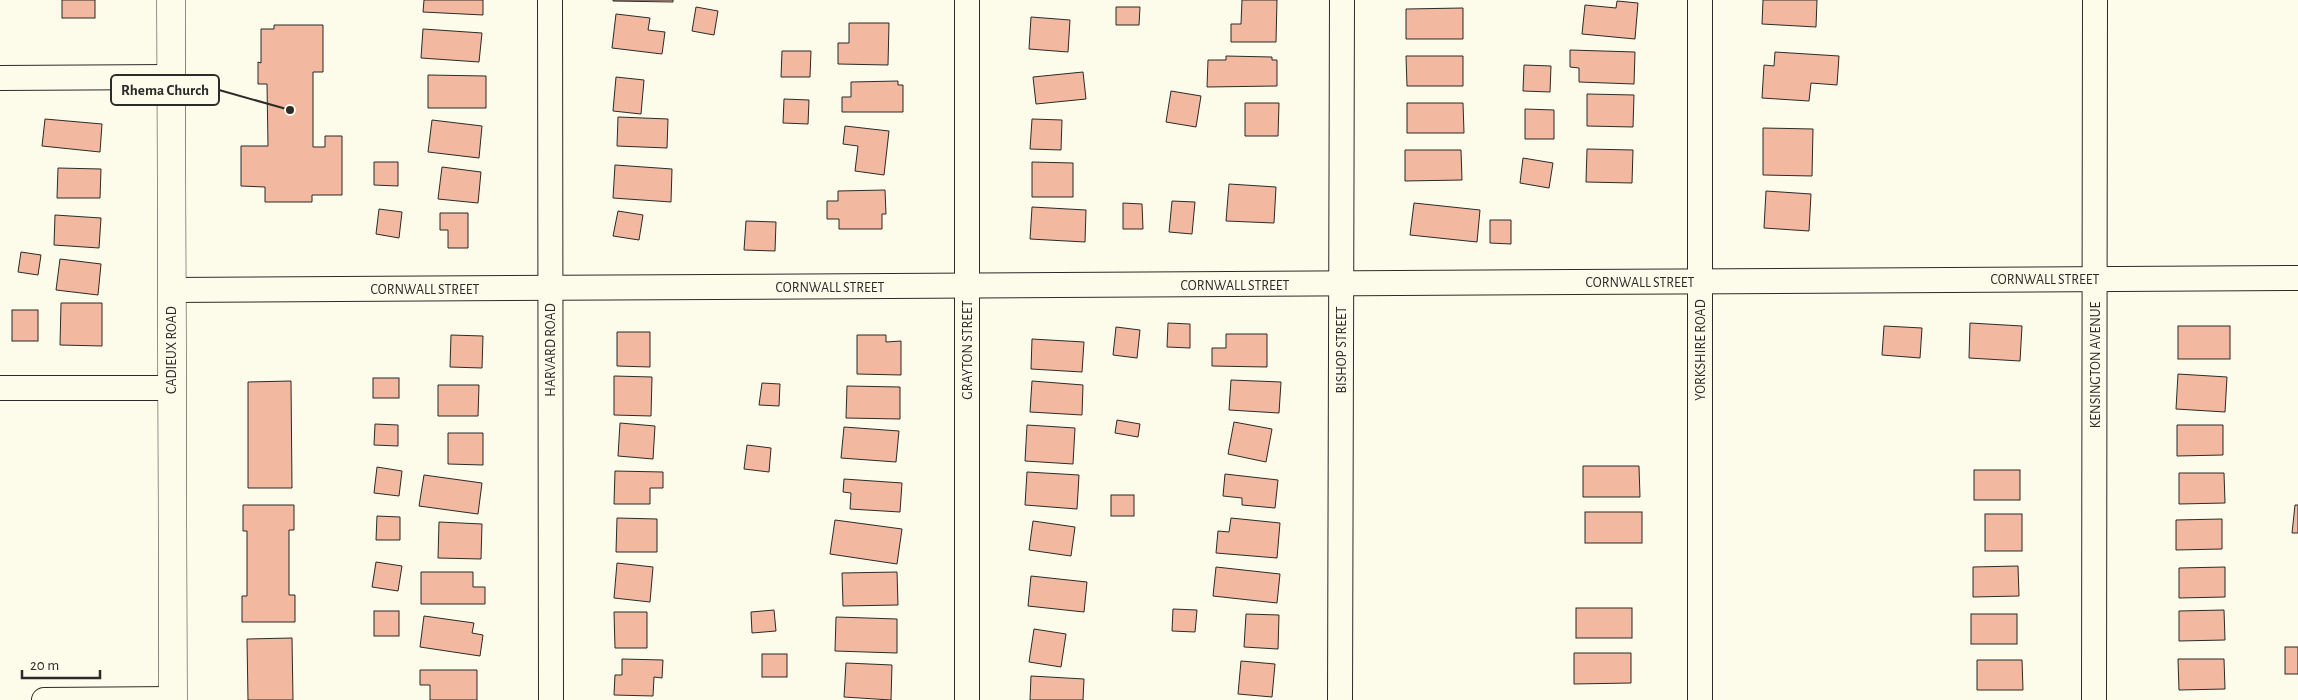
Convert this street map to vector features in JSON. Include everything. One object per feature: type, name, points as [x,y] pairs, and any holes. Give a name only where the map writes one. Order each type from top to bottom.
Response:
[{"type":"street","name":"CADIEUX ROAD","points":[[171,0],[169,77],[173,699]]},
{"type":"street","name":"HARVARD ROAD","points":[[550,0],[551,700]]},
{"type":"street","name":"GRAYTON STREET","points":[[967,0],[967,700]]},
{"type":"street","name":"BISHOP STREET","points":[[1340,700],[1342,0]]},
{"type":"street","name":"YORKSHIRE ROAD","points":[[1700,0],[1700,700]]},
{"type":"street","name":"KENSINGTON AVENUE","points":[[2094,700],[2095,0]]},
{"type":"street","points":[[0,78],[169,77]]},
{"type":"street","name":"CORNWALL STREET","points":[[171,290],[2298,278]]},
{"type":"street","points":[[0,388],[171,388]]},
{"type":"street","points":[[44,700],[173,699]]},
{"type":"building","points":[[62,0],[95,0],[95,18],[62,18]]},
{"type":"building","points":[[424,0],[483,0],[483,15],[423,12]]},
{"type":"building","points":[[673,0],[673,2],[613,1]]},
{"type":"building","points":[[1242,0],[1277,0],[1276,42],[1231,42],[1231,24],[1241,24]]},
{"type":"building","points":[[1763,0],[1817,0],[1816,27],[1762,24]]},
{"type":"building","points":[[1617,1],[1638,3],[1635,39],[1582,34],[1585,5],[1616,8]]},
{"type":"building","points":[[696,7],[718,11],[714,35],[692,31]]},
{"type":"building","points":[[1116,7],[1140,7],[1139,25],[1116,25]]},
{"type":"building","points":[[1463,8],[1463,39],[1406,39],[1406,9]]},
{"type":"building","points":[[616,14],[650,18],[648,30],[665,32],[662,54],[612,48]]},
{"type":"building","points":[[1031,17],[1070,20],[1068,52],[1029,49]]},
{"type":"building","points":[[849,23],[889,23],[888,65],[838,64],[838,43],[849,43]]},
{"type":"building","points":[[274,25],[323,25],[323,72],[313,72],[313,147],[325,147],[325,136],[342,136],[342,195],[312,195],[312,202],[265,202],[265,187],[241,186],[241,146],[268,146],[267,84],[258,84],[258,62],[261,63],[261,29],[274,29]]},
{"type":"building","points":[[423,29],[482,33],[479,62],[421,58]]},
{"type":"building","points":[[1570,50],[1635,52],[1634,84],[1579,82],[1579,68],[1570,67]]},
{"type":"building","points":[[782,51],[811,51],[810,77],[781,77]]},
{"type":"building","points":[[1775,52],[1839,56],[1837,85],[1811,83],[1809,101],[1762,98],[1764,65],[1774,66]]},
{"type":"building","points":[[1226,56],[1272,57],[1272,60],[1277,60],[1277,86],[1207,87],[1208,60],[1226,60]]},
{"type":"building","points":[[1406,56],[1463,56],[1463,86],[1407,86]]},
{"type":"building","points":[[1524,65],[1551,66],[1550,92],[1523,91]]},
{"type":"building","points":[[1083,72],[1086,99],[1036,104],[1033,77]]},
{"type":"building","points":[[428,75],[486,76],[486,108],[428,108]]},
{"type":"building","points":[[616,77],[644,80],[641,114],[613,111]]},
{"type":"building","points":[[898,81],[898,85],[903,85],[903,112],[842,112],[842,97],[851,97],[851,82]]},
{"type":"building","points":[[1171,91],[1201,96],[1196,127],[1166,122]]},
{"type":"building","points":[[1587,94],[1634,95],[1633,127],[1587,126]]},
{"type":"building","points":[[784,99],[809,100],[808,124],[783,123]]},
{"type":"building","points":[[1245,103],[1279,103],[1278,136],[1245,136]]},
{"type":"building","points":[[1407,103],[1463,103],[1464,133],[1407,133]]},
{"type":"building","points":[[1525,109],[1554,110],[1554,139],[1525,139]]},
{"type":"building","points":[[618,117],[668,119],[667,148],[617,146]]},
{"type":"building","points":[[45,119],[102,124],[100,152],[42,146]]},
{"type":"building","points":[[1032,119],[1062,120],[1061,150],[1030,149]]},
{"type":"building","points":[[432,120],[482,126],[479,158],[428,152]]},
{"type":"building","points":[[845,126],[889,131],[884,175],[855,171],[858,146],[843,144]]},
{"type":"building","points":[[1763,128],[1813,129],[1812,176],[1763,175]]},
{"type":"building","points":[[1587,149],[1633,150],[1632,183],[1586,182]]},
{"type":"building","points":[[1405,150],[1461,150],[1462,180],[1405,181]]},
{"type":"building","points":[[1523,158],[1553,163],[1549,188],[1520,183]]},
{"type":"building","points":[[374,162],[398,162],[398,186],[374,185]]},
{"type":"building","points":[[1032,162],[1073,163],[1073,197],[1032,197]]},
{"type":"building","points":[[615,165],[672,169],[671,202],[613,198]]},
{"type":"building","points":[[442,167],[481,172],[478,203],[438,199]]},
{"type":"building","points":[[58,168],[101,169],[100,198],[57,198]]},
{"type":"building","points":[[1229,184],[1276,187],[1274,223],[1226,221]]},
{"type":"building","points":[[885,190],[886,214],[882,214],[882,229],[839,229],[839,219],[827,219],[827,201],[838,201],[838,191]]},
{"type":"building","points":[[1766,191],[1811,194],[1809,231],[1764,228]]},
{"type":"building","points":[[1172,201],[1195,202],[1192,234],[1169,232]]},
{"type":"building","points":[[1123,203],[1142,204],[1143,229],[1123,229]]},
{"type":"building","points":[[1414,203],[1480,210],[1477,242],[1410,235]]},
{"type":"building","points":[[1032,207],[1086,210],[1085,242],[1030,239]]},
{"type":"building","points":[[379,209],[402,212],[399,238],[376,234]]},
{"type":"building","points":[[618,211],[643,215],[639,240],[613,236]]},
{"type":"building","points":[[440,213],[468,213],[468,248],[448,248],[448,230],[440,230]]},
{"type":"building","points":[[55,215],[101,218],[99,248],[54,245]]},
{"type":"building","points":[[1490,220],[1511,220],[1511,244],[1490,243]]},
{"type":"building","points":[[746,221],[776,222],[775,251],[744,250]]},
{"type":"building","points":[[21,252],[41,255],[38,275],[18,272]]},
{"type":"building","points":[[60,259],[101,264],[98,295],[56,290]]},
{"type":"building","points":[[61,303],[102,303],[102,346],[60,345]]},
{"type":"building","points":[[12,310],[38,310],[38,341],[12,341]]},
{"type":"building","points":[[1168,323],[1190,324],[1190,348],[1167,347]]},
{"type":"building","points":[[1970,323],[2022,326],[2020,361],[1969,358]]},
{"type":"building","points":[[1884,326],[1922,328],[1920,358],[1882,355]]},
{"type":"building","points":[[2178,326],[2230,326],[2230,359],[2178,359]]},
{"type":"building","points":[[1116,327],[1140,330],[1137,358],[1113,355]]},
{"type":"building","points":[[617,332],[650,332],[650,367],[617,366]]},
{"type":"building","points":[[1226,334],[1267,334],[1267,367],[1212,366],[1212,348],[1226,348]]},
{"type":"building","points":[[451,335],[483,336],[482,368],[450,367]]},
{"type":"building","points":[[857,335],[886,335],[886,342],[901,341],[901,375],[857,374]]},
{"type":"building","points":[[1032,339],[1084,342],[1082,372],[1031,369]]},
{"type":"building","points":[[2178,374],[2227,377],[2225,412],[2176,409]]},
{"type":"building","points":[[614,376],[652,377],[651,416],[614,415]]},
{"type":"building","points":[[373,378],[399,378],[399,398],[373,398]]},
{"type":"building","points":[[1231,380],[1281,382],[1279,413],[1229,410]]},
{"type":"building","points":[[291,381],[292,488],[248,488],[248,382]]},
{"type":"building","points":[[1032,381],[1083,385],[1082,415],[1030,412]]},
{"type":"building","points":[[762,383],[780,384],[779,406],[759,405]]},
{"type":"building","points":[[438,385],[479,385],[478,416],[438,416]]},
{"type":"building","points":[[847,386],[900,387],[900,419],[846,418]]},
{"type":"building","points":[[1117,420],[1140,424],[1138,437],[1115,433]]},
{"type":"building","points":[[1234,422],[1272,429],[1266,462],[1228,454]]},
{"type":"building","points":[[620,423],[655,426],[653,459],[618,456]]},
{"type":"building","points":[[375,424],[398,425],[398,446],[374,445]]},
{"type":"building","points":[[1027,425],[1075,428],[1073,464],[1025,461]]},
{"type":"building","points":[[2177,425],[2223,425],[2223,455],[2177,456]]},
{"type":"building","points":[[844,427],[899,431],[896,462],[841,458]]},
{"type":"building","points":[[448,433],[483,433],[483,465],[448,464]]},
{"type":"building","points":[[747,445],[771,448],[769,472],[744,469]]},
{"type":"building","points":[[1583,466],[1639,466],[1640,497],[1583,497]]},
{"type":"building","points":[[377,467],[402,471],[399,496],[374,493]]},
{"type":"building","points":[[1974,470],[2020,470],[2020,500],[1974,500]]},
{"type":"building","points":[[615,471],[663,472],[663,488],[650,488],[650,504],[614,504]]},
{"type":"building","points":[[1027,472],[1079,475],[1077,509],[1025,505]]},
{"type":"building","points":[[2179,473],[2224,473],[2225,503],[2179,504]]},
{"type":"building","points":[[1225,474],[1278,480],[1275,508],[1242,505],[1242,498],[1223,496]]},
{"type":"building","points":[[424,475],[482,483],[478,514],[419,506]]},
{"type":"building","points":[[844,479],[902,483],[900,512],[850,509],[851,493],[843,492]]},
{"type":"building","points":[[1111,495],[1134,495],[1134,516],[1111,516]]},
{"type":"building","points":[[243,505],[294,505],[294,530],[289,530],[289,595],[295,595],[295,622],[242,622],[242,596],[247,596],[247,531],[243,531]]},
{"type":"building","points":[[2295,505],[2298,505],[2298,533],[2292,533]]},
{"type":"building","points":[[1585,512],[1642,512],[1642,543],[1585,543]]},
{"type":"building","points":[[1985,514],[2022,514],[2022,551],[1985,551]]},
{"type":"building","points":[[377,516],[400,517],[400,540],[376,540]]},
{"type":"building","points":[[617,518],[657,519],[657,552],[616,552]]},
{"type":"building","points":[[1231,518],[1280,523],[1277,558],[1216,553],[1218,531],[1229,532]]},
{"type":"building","points":[[2222,519],[2222,549],[2176,550],[2176,520]]},
{"type":"building","points":[[835,520],[902,529],[897,564],[830,554]]},
{"type":"building","points":[[1033,521],[1075,527],[1071,556],[1029,550]]},
{"type":"building","points":[[439,522],[482,524],[481,559],[438,558]]},
{"type":"building","points":[[376,562],[402,566],[398,591],[372,587]]},
{"type":"building","points":[[617,563],[653,567],[650,602],[614,598]]},
{"type":"building","points":[[2018,566],[2019,596],[1973,597],[1973,567]]},
{"type":"building","points":[[1216,567],[1280,574],[1277,603],[1213,596]]},
{"type":"building","points":[[2225,567],[2225,597],[2179,598],[2179,568]]},
{"type":"building","points":[[421,572],[473,572],[473,587],[485,587],[485,604],[421,604]]},
{"type":"building","points":[[897,572],[898,605],[843,606],[842,573]]},
{"type":"building","points":[[1031,576],[1087,582],[1084,612],[1028,606]]},
{"type":"building","points":[[1576,608],[1632,608],[1632,638],[1576,638]]},
{"type":"building","points":[[1173,609],[1197,610],[1195,632],[1172,631]]},
{"type":"building","points":[[774,610],[776,631],[752,633],[751,612]]},
{"type":"building","points":[[2224,610],[2225,640],[2179,641],[2179,611]]},
{"type":"building","points":[[374,611],[399,611],[399,636],[374,636]]},
{"type":"building","points":[[614,612],[647,612],[647,648],[615,648]]},
{"type":"building","points":[[1246,614],[1279,615],[1278,649],[1244,647]]},
{"type":"building","points":[[1971,614],[2017,614],[2017,644],[1971,644]]},
{"type":"building","points":[[424,616],[474,623],[472,633],[483,635],[480,656],[420,647]]},
{"type":"building","points":[[836,617],[897,619],[897,653],[835,651]]},
{"type":"building","points":[[1034,629],[1066,634],[1061,667],[1029,662]]},
{"type":"building","points":[[292,638],[293,700],[248,700],[247,639]]},
{"type":"building","points":[[2285,647],[2298,647],[2298,674],[2285,674]]},
{"type":"building","points":[[1574,653],[1631,653],[1631,683],[1574,684]]},
{"type":"building","points":[[762,654],[787,654],[787,677],[762,677]]},
{"type":"building","points":[[622,659],[663,660],[662,678],[654,677],[653,696],[614,695],[615,675],[622,675]]},
{"type":"building","points":[[2178,659],[2224,659],[2225,689],[2179,690]]},
{"type":"building","points":[[1977,660],[2022,660],[2023,690],[1977,690]]},
{"type":"building","points":[[1241,661],[1275,664],[1272,697],[1238,694]]},
{"type":"building","points":[[846,663],[892,665],[891,700],[844,697]]},
{"type":"building","points":[[420,670],[477,670],[477,700],[430,700],[430,685],[420,685]]},
{"type":"building","points":[[1031,676],[1084,679],[1083,700],[1030,700]]},
{"type":"place","name":"Rhema Church","points":[[290,110]]}]
